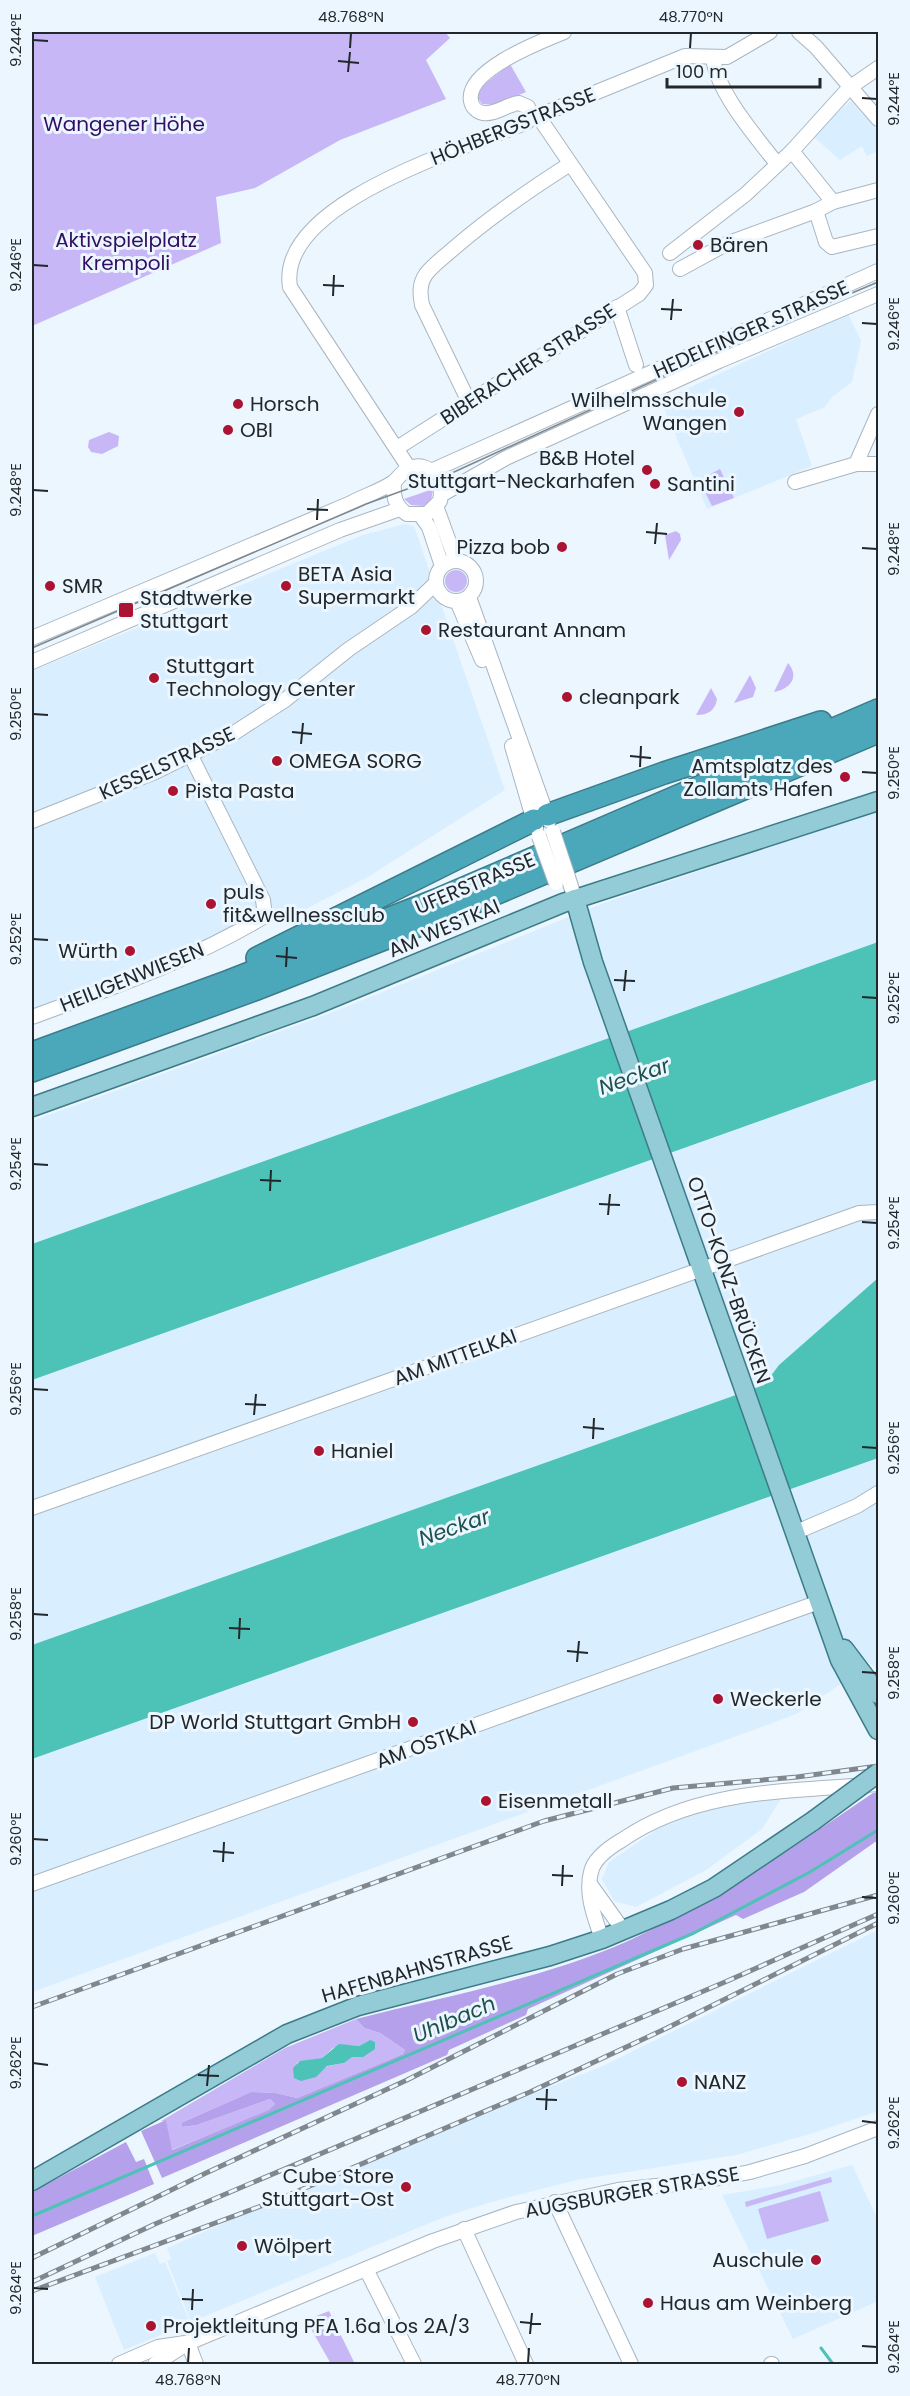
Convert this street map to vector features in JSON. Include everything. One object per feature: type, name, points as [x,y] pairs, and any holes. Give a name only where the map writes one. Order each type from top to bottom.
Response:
[{"type":"highway","points":[[229,981],[245,964],[543,826],[664,773],[854,711],[876,718]]},
{"type":"highway","name":"UFERSTRASSE","points":[[32,1053],[229,981],[436,900],[876,718]]},
{"type":"highway","name":"UFERSTRASSE","points":[[32,1071],[254,990],[443,916],[876,718]]},
{"type":"main road","name":"AM WESTKAI","points":[[32,1107],[313,1006],[569,901],[879,801]]},
{"type":"main road","name":"OTTO-KONZ-BRÜCKEN","points":[[569,901],[593,962],[821,1608],[877,1721]]},
{"type":"main road","name":"OTTO-KONZ-BRÜCKEN","points":[[848,1665],[879,1694]]},
{"type":"main road","name":"HAFENBAHNSTRASSE","points":[[32,2181],[235,2063],[318,2020],[410,1990],[550,1956],[602,1939],[670,1910],[714,1888],[879,1773]]},
{"type":"street","points":[[469,402],[422,305],[420,289],[435,265],[470,234],[513,201],[570,164],[528,107],[519,103],[486,113],[472,106],[470,100],[472,88],[483,76],[508,58],[564,32]]},
{"type":"street","name":"HÖHBERGSTRASSE","points":[[398,448],[290,287],[288,274],[296,252],[338,206],[403,172],[685,56],[727,57],[770,32]]},
{"type":"street","points":[[799,32],[816,47],[849,88],[879,119]]},
{"type":"street","points":[[713,58],[715,72],[742,118],[777,164]]},
{"type":"street","points":[[670,252],[746,194],[792,151],[849,88],[879,68]]},
{"type":"street","points":[[792,151],[832,202]]},
{"type":"street","name":"BIBERACHER STRASSE","points":[[398,448],[639,294],[646,285],[645,273],[570,164]]},
{"type":"street","points":[[680,269],[726,244],[816,212],[832,202],[879,190]]},
{"type":"street","points":[[816,212],[826,242],[832,247],[879,236]]},
{"type":"street","name":"HEDELFINGER STRASSE","points":[[430,471],[879,271]]},
{"type":"street","name":"HEDELFINGER STRASSE","points":[[421,516],[439,501],[506,458],[719,361],[879,294]]},
{"type":"street","points":[[617,307],[636,365]]},
{"type":"street","points":[[856,464],[879,414]]},
{"type":"street","points":[[398,448],[409,468]]},
{"type":"street","points":[[795,482],[856,464],[879,464]]},
{"type":"street","points":[[32,638],[351,503],[394,482],[409,468],[421,467],[430,471]]},
{"type":"street","name":"OTTO-KONZ-BRÜCKEN","points":[[430,471],[438,479],[439,501],[456,561],[467,565],[474,573],[475,588],[463,599],[569,901]]},
{"type":"street","points":[[394,482],[393,494],[400,509],[408,514],[421,516],[429,527],[442,566],[439,590],[463,599]]},
{"type":"street","points":[[32,662],[340,530],[400,509]]},
{"type":"street","points":[[442,566],[456,561]]},
{"type":"street","name":"KESSELSTRASSE","points":[[32,821],[191,756],[234,733],[285,700],[349,649],[439,590]]},
{"type":"street","name":"HEILIGENWIESEN","points":[[32,1017],[161,968],[230,937],[265,916],[263,900],[191,756]]},
{"type":"street","name":"AM MITTELKAI","points":[[32,1508],[859,1213],[879,1212]]},
{"type":"street","points":[[794,1533],[857,1506],[879,1493]]},
{"type":"street","name":"AM OSTKAI","points":[[32,1884],[821,1608]]},
{"type":"street","points":[[602,1939],[589,1900],[590,1873],[596,1862],[612,1846],[659,1817],[742,1794],[879,1784]]},
{"type":"street","points":[[590,1884],[623,1930]]},
{"type":"street","name":"AUGSBURGER STRASSE","points":[[155,2364],[188,2343],[464,2229],[555,2202],[750,2172],[805,2157],[879,2128]]},
{"type":"street","points":[[555,2202],[631,2364]]},
{"type":"street","points":[[464,2229],[526,2364]]},
{"type":"street","points":[[366,2269],[414,2364]]},
{"type":"street","points":[[188,2343],[196,2364]]},
{"type":"street","name":"AUGSBURGER STRASSE","points":[[119,2364],[158,2347],[188,2343]]},
{"type":"shaded area","points":[[851,101],[878,131],[878,151],[867,156],[862,146],[840,160],[812,135]]},
{"type":"shaded area","name":"Wilhelmsschule Wangen","points":[[848,314],[861,341],[852,382],[832,397],[825,407],[796,419],[812,466],[707,509],[661,401]]},
{"type":"shaded area","points":[[405,524],[414,526],[505,790],[366,878],[288,918],[248,922],[117,980],[32,1011],[32,671],[363,535]]},
{"type":"shaded area","points":[[878,811],[878,942],[32,1244],[32,1121],[328,1014],[604,903]]},
{"type":"shaded area","points":[[878,1079],[878,1278],[779,1365],[764,1385],[32,1645],[32,1380]]},
{"type":"shaded area","points":[[878,1458],[878,1670],[867,1661],[839,1685],[798,1713],[32,1992],[32,1759]]},
{"type":"shaded area","points":[[878,1792],[878,1840],[804,1892],[743,1919],[736,1915],[528,2009],[526,2015],[449,2050],[447,2055],[162,2178],[141,2131],[166,2120],[172,2150],[269,2110],[275,2104],[270,2099],[197,2125],[182,2127],[181,2123],[251,2092],[276,2093],[297,2098],[403,2054],[405,2050],[380,2033],[364,2028],[356,2019],[528,1976],[628,1941],[723,1891],[873,1793]]},
{"type":"shaded area","points":[[782,1797],[762,1829],[706,1870],[636,1907],[614,1901],[602,1879],[609,1862],[662,1826],[713,1806]]},
{"type":"shaded area","points":[[878,1930],[878,2111],[810,2134],[736,2155],[576,2180],[491,2202],[444,2217],[191,2322],[167,2261],[171,2259],[167,2248],[423,2136],[603,2066]]},
{"type":"shaded area","points":[[126,2142],[136,2162],[144,2159],[154,2184],[32,2236],[32,2192]]},
{"type":"shaded area","name":"Auschule","points":[[852,2165],[878,2220],[878,2301],[793,2339],[722,2195],[781,2185]]},
{"type":"shaded area","points":[[155,2253],[160,2264],[165,2262],[190,2323],[124,2350],[95,2277]]},
{"type":"green space","name":"Wangener Höhe","points":[[32,32],[445,32],[450,38],[426,60],[446,99],[340,140],[255,188],[216,197],[221,243],[32,326]]},
{"type":"green space","points":[[510,64],[526,92],[495,105],[482,104],[477,97],[478,89]]},
{"type":"green space","points":[[109,432],[119,436],[118,446],[102,454],[91,452],[88,447],[89,440]]},
{"type":"green space","points":[[720,469],[734,498],[712,506],[699,480]]},
{"type":"green space","points":[[433,489],[431,501],[423,506],[411,505],[404,499]]},
{"type":"green space","points":[[676,531],[680,534],[681,540],[669,560],[665,535]]},
{"type":"green space","points":[[456,570],[464,573],[467,581],[464,589],[456,592],[448,589],[445,581],[448,573]]},
{"type":"green space","points":[[788,663],[792,668],[792,682],[785,688],[774,692]]},
{"type":"green space","points":[[750,675],[756,688],[753,697],[734,703]]},
{"type":"green space","points":[[711,688],[717,699],[715,707],[707,713],[696,715]]},
{"type":"green space","points":[[356,2019],[364,2028],[380,2033],[405,2050],[403,2054],[297,2098],[276,2093],[251,2092],[181,2123],[182,2127],[197,2125],[270,2099],[275,2104],[270,2110],[171,2150],[166,2121],[161,2121],[285,2048]],"holes":[[[370,2040],[344,2063],[328,2066],[319,2071],[296,2063],[322,2058],[333,2048],[345,2045],[359,2046]]]},
{"type":"green space","points":[[831,2177],[832,2182],[746,2207],[745,2202]]},
{"type":"green space","points":[[820,2191],[829,2221],[767,2239],[758,2209]]},
{"type":"green space","points":[[329,2311],[355,2364],[331,2364],[306,2320]]},
{"type":"water","name":"Neckar","points":[[878,942],[878,1079],[32,1380],[32,1244]]},
{"type":"water","name":"Neckar","points":[[878,1278],[878,1458],[32,1759],[32,1645],[764,1385],[779,1365]]},
{"type":"water","points":[[370,2040],[375,2042],[375,2049],[363,2057],[352,2057],[344,2063],[327,2066],[316,2077],[301,2081],[294,2078],[293,2068],[300,2061],[322,2058],[339,2044],[359,2046]]},
{"type":"waterway","name":"Uhlbach","points":[[32,2216],[694,1933],[810,1872],[878,1830]]},
{"type":"waterway","points":[[821,2348],[833,2364]]},
{"type":"tram line","points":[[32,648],[366,504],[454,472],[776,325],[878,282]]},
{"type":"railway","points":[[32,2007],[544,1821],[673,1788],[797,1777],[878,1766]]},
{"type":"railway","points":[[32,2258],[206,2173],[407,2080],[617,1974],[683,1949],[878,1895]]},
{"type":"railway","points":[[32,2282],[155,2224],[725,1982],[878,1914]]},
{"type":"railway","points":[[32,2291],[277,2200],[530,2092],[667,2028],[878,1923]]},
{"type":"place","name":"Bären","points":[[698,245]]},
{"type":"place","name":"Horsch","points":[[238,404]]},
{"type":"place","name":"Wilhelmsschule Wangen","points":[[739,412]]},
{"type":"place","name":"OBI","points":[[228,430]]},
{"type":"place","name":"B&B Hotel Stuttgart-Neckarhafen","points":[[647,470]]},
{"type":"place","name":"Santini","points":[[655,484]]},
{"type":"place","name":"Pizza bob","points":[[562,547]]},
{"type":"place","name":"SMR","points":[[50,586]]},
{"type":"place","name":"BETA Asia Supermarkt","points":[[286,586]]},
{"type":"place","name":"Stadtwerke Stuttgart","points":[[126,610]]},
{"type":"place","name":"Restaurant Annam","points":[[426,630]]},
{"type":"place","name":"Stuttgart Technology Center","points":[[154,678]]},
{"type":"place","name":"cleanpark","points":[[567,697]]},
{"type":"place","name":"OMEGA SORG","points":[[277,761]]},
{"type":"place","name":"Amtsplatz des Zollamts Hafen","points":[[845,777]]},
{"type":"place","name":"Pista Pasta","points":[[173,791]]},
{"type":"place","name":"puls fit&wellnessclub","points":[[211,904]]},
{"type":"place","name":"Würth","points":[[130,951]]},
{"type":"place","name":"Haniel","points":[[319,1451]]},
{"type":"place","name":"Weckerle","points":[[718,1699]]},
{"type":"place","name":"DP World Stuttgart GmbH","points":[[413,1722]]},
{"type":"place","name":"Eisenmetall","points":[[486,1801]]},
{"type":"place","name":"NANZ","points":[[682,2082]]},
{"type":"place","name":"Cube Store Stuttgart-Ost","points":[[406,2187]]},
{"type":"place","name":"Wölpert","points":[[242,2246]]},
{"type":"place","name":"Auschule","points":[[816,2260]]},
{"type":"place","name":"Haus am Weinberg","points":[[648,2303]]},
{"type":"place","name":"Projektleitung PFA 1.6a Los 2A/3","points":[[151,2326]]},
{"type":"park label","name":"Aktivspielplatz Krempoli","points":[[126,252]]}]
